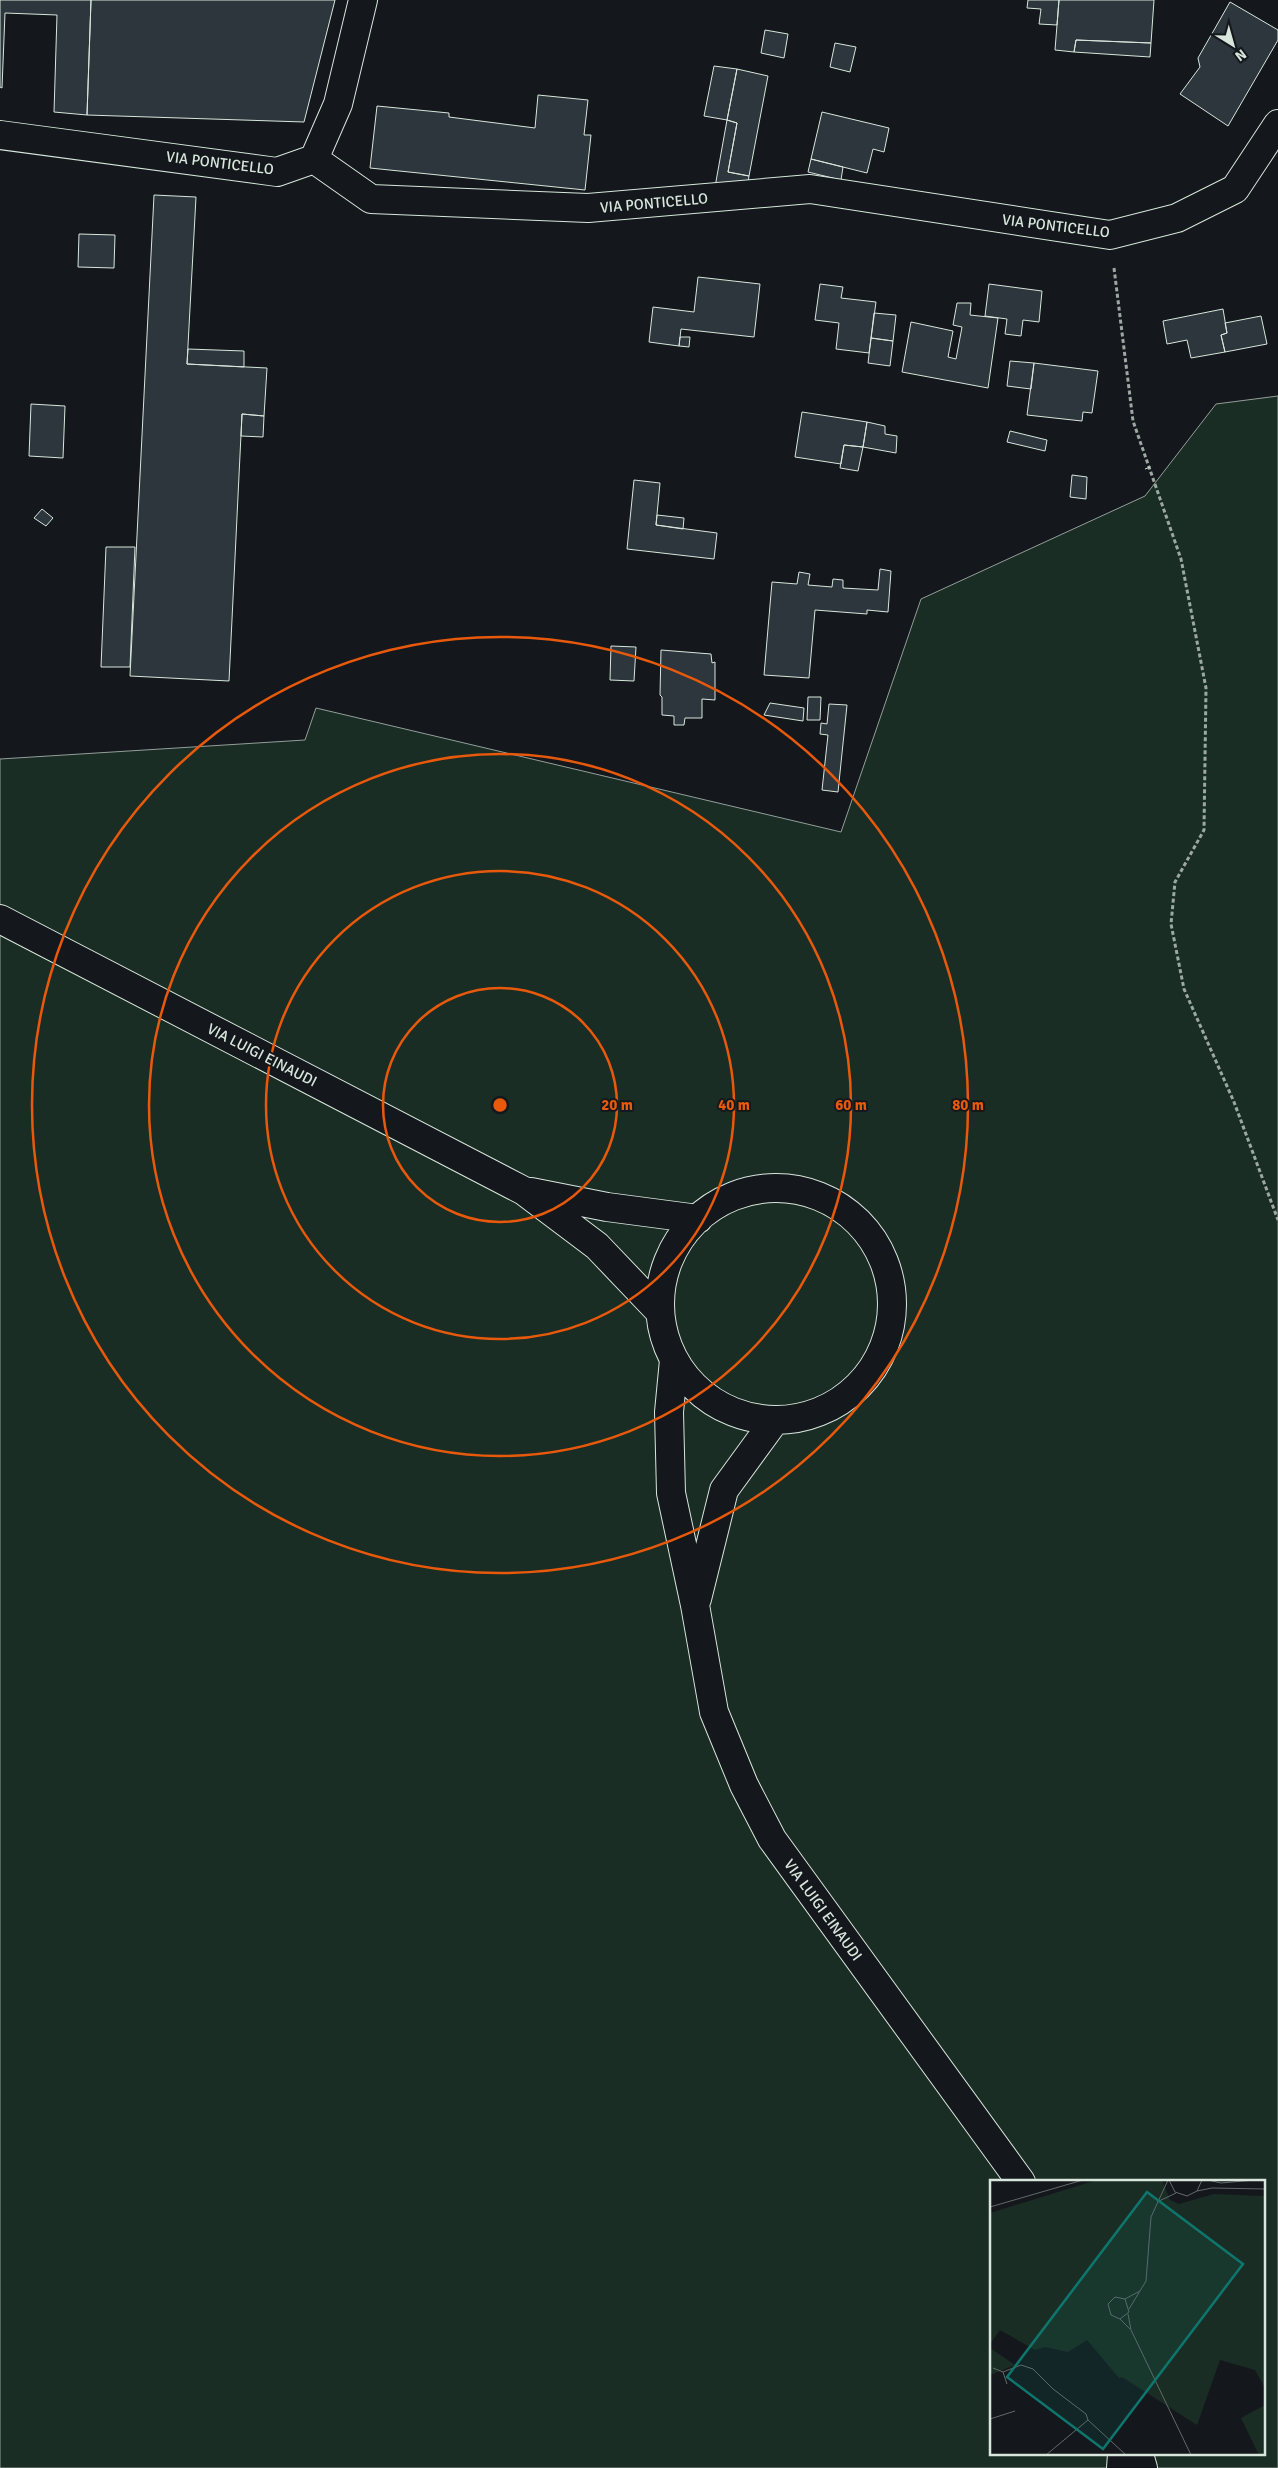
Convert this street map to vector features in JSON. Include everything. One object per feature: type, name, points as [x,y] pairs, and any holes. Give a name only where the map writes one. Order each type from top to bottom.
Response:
[{"type":"street","points":[[314,159],[338,104],[363,0]]},
{"type":"street","name":"VIA PONTICELLO","points":[[0,136],[277,172],[314,159],[371,199],[588,208],[810,190],[1110,235],[1177,218],[1235,189],[1278,124]]},
{"type":"street","name":"VIA LUIGI EINAUDI","points":[[0,919],[524,1191]]},
{"type":"street","points":[[766,1188],[792,1189],[816,1195],[839,1207],[858,1223],[874,1242],[885,1265],[891,1290],[892,1310],[889,1331],[882,1351],[872,1369],[848,1394],[824,1409],[808,1415],[775,1420],[751,1417],[720,1405],[706,1397],[688,1380],[674,1360],[664,1336],[660,1312],[660,1292],[672,1252],[698,1218],[718,1203],[766,1188]]},
{"type":"street","points":[[524,1191],[607,1207],[698,1218]]},
{"type":"street","points":[[524,1191],[597,1246],[660,1312]]},
{"type":"street","name":"VIA LUIGI EINAUDI","points":[[674,1360],[669,1412],[671,1492],[695,1605],[714,1712],[744,1786],[772,1839],[1020,2180]]},
{"type":"street","points":[[695,1605],[724,1490],[775,1420]]},
{"type":"path","points":[[1110,235],[1133,422],[1181,559],[1206,688],[1204,830],[1176,882],[1171,924],[1184,988],[1234,1102],[1278,1220]]},
{"type":"green space","points":[[1278,396],[1278,2468],[0,2468],[0,759],[305,740],[316,708],[841,832],[921,599],[1145,496],[1216,404]]},
{"type":"building","points":[[0,0],[91,0],[87,115],[54,112],[57,15],[5,13],[2,88],[0,87]]},
{"type":"building","points":[[91,0],[335,0],[304,122],[87,115]]},
{"type":"building","points":[[1028,0],[1059,0],[1057,25],[1039,24],[1041,9],[1027,8]]},
{"type":"building","points":[[1059,0],[1154,0],[1151,43],[1076,40],[1074,52],[1055,50]]},
{"type":"building","points":[[1230,2],[1278,30],[1278,40],[1228,126],[1180,94],[1200,67],[1198,58]]},
{"type":"building","points":[[765,30],[788,34],[784,58],[761,53]]},
{"type":"building","points":[[1076,40],[1151,43],[1150,57],[1074,52]]},
{"type":"building","points":[[835,43],[856,47],[850,72],[830,67]]},
{"type":"building","points":[[714,66],[737,69],[727,120],[704,116]]},
{"type":"building","points":[[737,69],[768,76],[749,176],[728,172],[737,123],[727,120]]},
{"type":"building","points":[[538,95],[588,100],[584,135],[591,135],[585,190],[370,168],[377,106],[449,113],[449,117],[535,128]]},
{"type":"building","points":[[822,112],[889,128],[884,152],[873,149],[867,173],[811,159]]},
{"type":"building","points":[[727,120],[737,123],[728,172],[749,176],[747,189],[715,187]]},
{"type":"building","points":[[811,159],[843,167],[841,180],[808,172]]},
{"type":"building","points":[[154,195],[196,197],[187,364],[267,368],[264,416],[242,414],[229,681],[130,676]]},
{"type":"building","points":[[79,234],[115,235],[114,268],[78,267]]},
{"type":"building","points":[[698,277],[760,284],[754,337],[681,329],[679,346],[649,342],[653,307],[694,312]]},
{"type":"building","points":[[820,284],[843,287],[841,298],[876,302],[869,353],[836,349],[839,323],[815,320]]},
{"type":"building","points":[[989,284],[1042,291],[1039,322],[1023,320],[1021,336],[1005,334],[1007,319],[985,316]]},
{"type":"building","points":[[957,303],[971,303],[970,315],[998,318],[988,388],[902,372],[911,322],[953,331],[948,357],[956,359],[962,327],[953,325]]},
{"type":"building","points":[[1223,309],[1227,333],[1221,335],[1225,352],[1191,358],[1187,340],[1167,344],[1163,321]]},
{"type":"building","points":[[874,313],[896,315],[893,341],[871,338]]},
{"type":"building","points":[[1261,316],[1267,344],[1225,352],[1221,335],[1227,333],[1225,323]]},
{"type":"building","points":[[680,337],[690,337],[689,347],[679,346]]},
{"type":"building","points":[[871,338],[893,341],[890,366],[868,363]]},
{"type":"building","points":[[188,349],[244,351],[244,367],[187,364]]},
{"type":"building","points":[[1010,361],[1034,363],[1031,389],[1007,386]]},
{"type":"building","points":[[1034,363],[1098,371],[1092,413],[1083,412],[1082,421],[1027,415]]},
{"type":"building","points":[[31,404],[65,406],[63,458],[29,456]]},
{"type":"building","points":[[802,412],[867,422],[863,447],[844,445],[841,464],[795,457]]},
{"type":"building","points":[[242,414],[264,416],[263,437],[241,436]]},
{"type":"building","points":[[867,422],[885,426],[885,434],[897,436],[896,453],[863,447]]},
{"type":"building","points":[[1010,431],[1047,440],[1045,451],[1007,442]]},
{"type":"building","points":[[844,445],[863,447],[858,471],[840,468]]},
{"type":"building","points":[[1072,475],[1087,477],[1086,499],[1070,497]]},
{"type":"building","points":[[634,480],[660,483],[656,525],[717,533],[714,559],[627,549]]},
{"type":"building","points":[[42,509],[53,518],[46,526],[34,518]]},
{"type":"building","points":[[657,515],[684,518],[683,529],[656,525]]},
{"type":"building","points":[[106,547],[135,547],[130,667],[101,667]]},
{"type":"building","points":[[880,569],[891,571],[888,612],[867,610],[867,614],[815,610],[809,678],[764,675],[772,582],[797,584],[799,572],[810,574],[808,585],[832,587],[833,579],[843,580],[843,588],[878,590]]},
{"type":"building","points":[[611,646],[636,647],[634,681],[610,680]]},
{"type":"building","points":[[661,650],[711,654],[712,663],[715,662],[715,700],[702,699],[702,718],[685,718],[684,725],[674,725],[674,716],[662,715],[662,697],[660,695]]},
{"type":"building","points":[[808,697],[821,697],[820,720],[807,720]]},
{"type":"building","points":[[770,703],[804,708],[803,721],[764,715]]},
{"type":"building","points":[[829,704],[847,705],[838,792],[822,790],[828,735],[820,734],[821,723],[827,724]]},
{"type":"fence","points":[[1145,469],[1153,466]]}]
